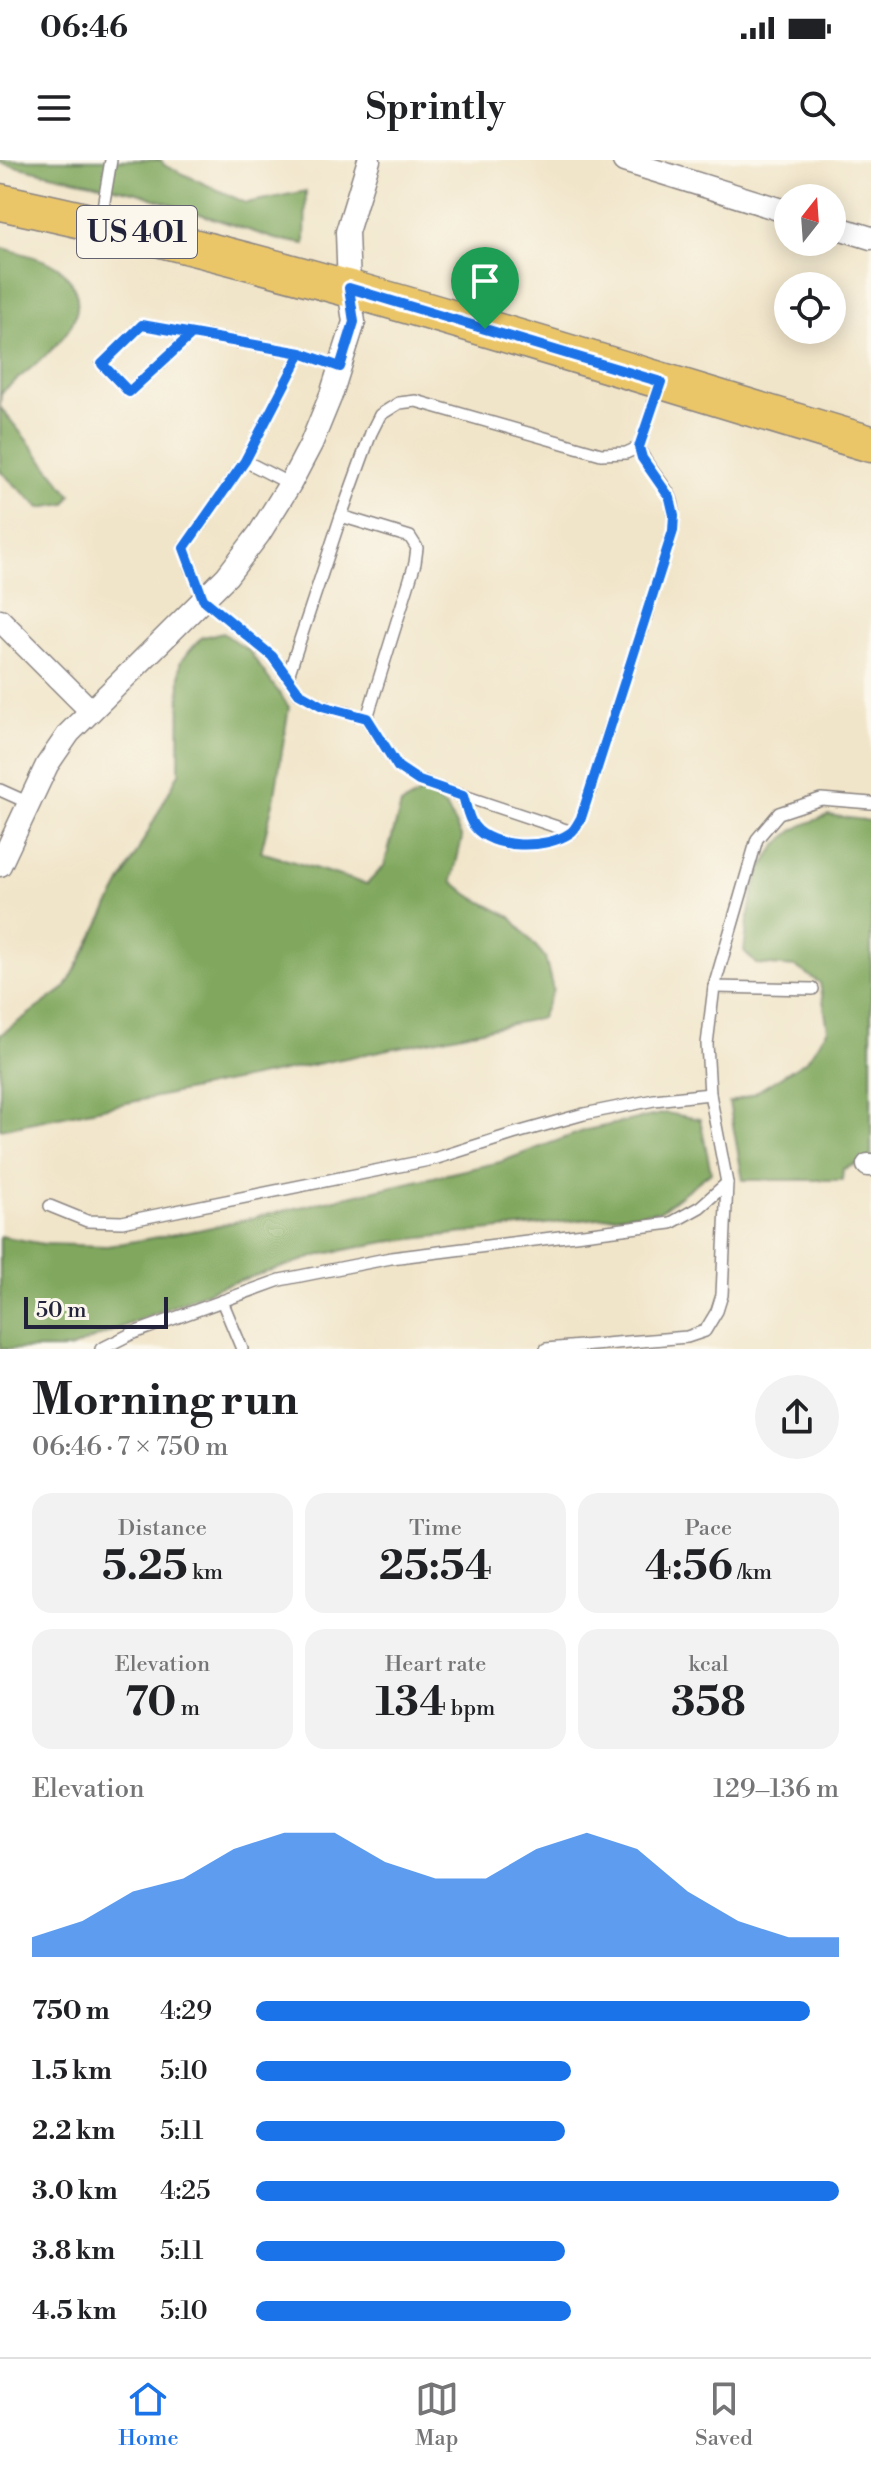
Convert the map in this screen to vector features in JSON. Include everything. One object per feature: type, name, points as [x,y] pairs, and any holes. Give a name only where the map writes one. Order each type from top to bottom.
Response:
[{"type":"main road","name":"US 401","points":[[0,202],[100,223],[349,288],[871,444]]},
{"type":"street","points":[[0,865],[47,765],[69,733],[227,576],[259,534],[311,444],[354,322],[347,232],[369,160]]},
{"type":"street","points":[[624,161],[774,208]]},
{"type":"street","points":[[846,230],[871,238]]},
{"type":"street","points":[[0,620],[90,710]]},
{"type":"lane","points":[[100,223],[111,160]]},
{"type":"lane","points":[[192,334],[129,392],[102,364],[142,325],[301,353],[340,367]]},
{"type":"lane","points":[[301,353],[245,461],[184,548],[203,599],[272,656],[299,693],[322,706],[367,718],[398,767],[419,781],[572,832]]},
{"type":"lane","points":[[463,796],[474,827],[490,837],[519,846],[552,842],[572,832],[581,818],[673,531],[674,515],[670,498],[642,458],[639,447],[661,382]]},
{"type":"lane","points":[[288,676],[341,516],[380,415],[399,403],[416,401],[601,454],[626,453],[639,447]]},
{"type":"lane","points":[[245,461],[290,484]]},
{"type":"lane","points":[[341,516],[410,537],[417,548],[367,718]]},
{"type":"lane","points":[[0,790],[29,803]]},
{"type":"lane","points":[[546,1349],[687,1337],[705,1331],[717,1311],[722,1295],[727,1183],[710,1094],[707,1044],[714,987],[757,839],[779,813],[821,799],[871,803]]},
{"type":"lane","points":[[714,987],[813,989]]},
{"type":"lane","points":[[50,1206],[87,1221],[122,1222],[434,1159],[584,1114],[654,1100],[710,1094]]},
{"type":"lane","points":[[101,1349],[131,1334],[280,1280],[391,1258],[671,1223],[700,1207],[727,1183]]},
{"type":"lane","points":[[222,1301],[242,1349]]},
{"type":"green space","points":[[0,160],[161,160],[164,165],[246,203],[306,191],[305,244],[275,239],[137,193],[0,163]]},
{"type":"green space","points":[[0,247],[55,265],[73,286],[78,304],[73,321],[63,337],[49,353],[1,393],[0,406]]},
{"type":"green space","points":[[0,407],[71,495],[66,504],[40,508],[0,471]]},
{"type":"green space","points":[[223,633],[249,651],[289,707],[275,795],[261,852],[367,884],[384,866],[401,805],[423,792],[447,808],[462,838],[452,881],[469,895],[511,917],[545,957],[553,990],[541,1018],[0,1129],[0,1035],[66,987],[179,773],[180,662],[202,637]]},
{"type":"green space","points":[[828,815],[871,821],[871,1159],[843,1169],[842,1180],[743,1180],[729,1103],[753,1094],[807,1060],[828,1029],[820,983],[796,967],[756,964],[744,951],[751,901],[761,870],[779,843],[805,824]]},
{"type":"green space","points":[[666,1113],[700,1119],[711,1172],[660,1211],[386,1242],[324,1254],[219,1287],[69,1349],[0,1349],[0,1236],[44,1244],[107,1246],[198,1230],[500,1162],[586,1130]]},
{"type":"route","points":[[485,329],[349,288],[354,322],[340,367],[301,353],[192,334],[129,392],[102,364],[142,325],[301,353],[245,461],[184,548],[203,599],[272,656],[299,693],[322,706],[367,718],[398,767],[419,781],[463,796],[474,827],[490,837],[519,846],[552,842],[572,832],[581,818],[673,531],[674,515],[670,498],[642,458],[639,447],[661,382],[485,329]]}]
